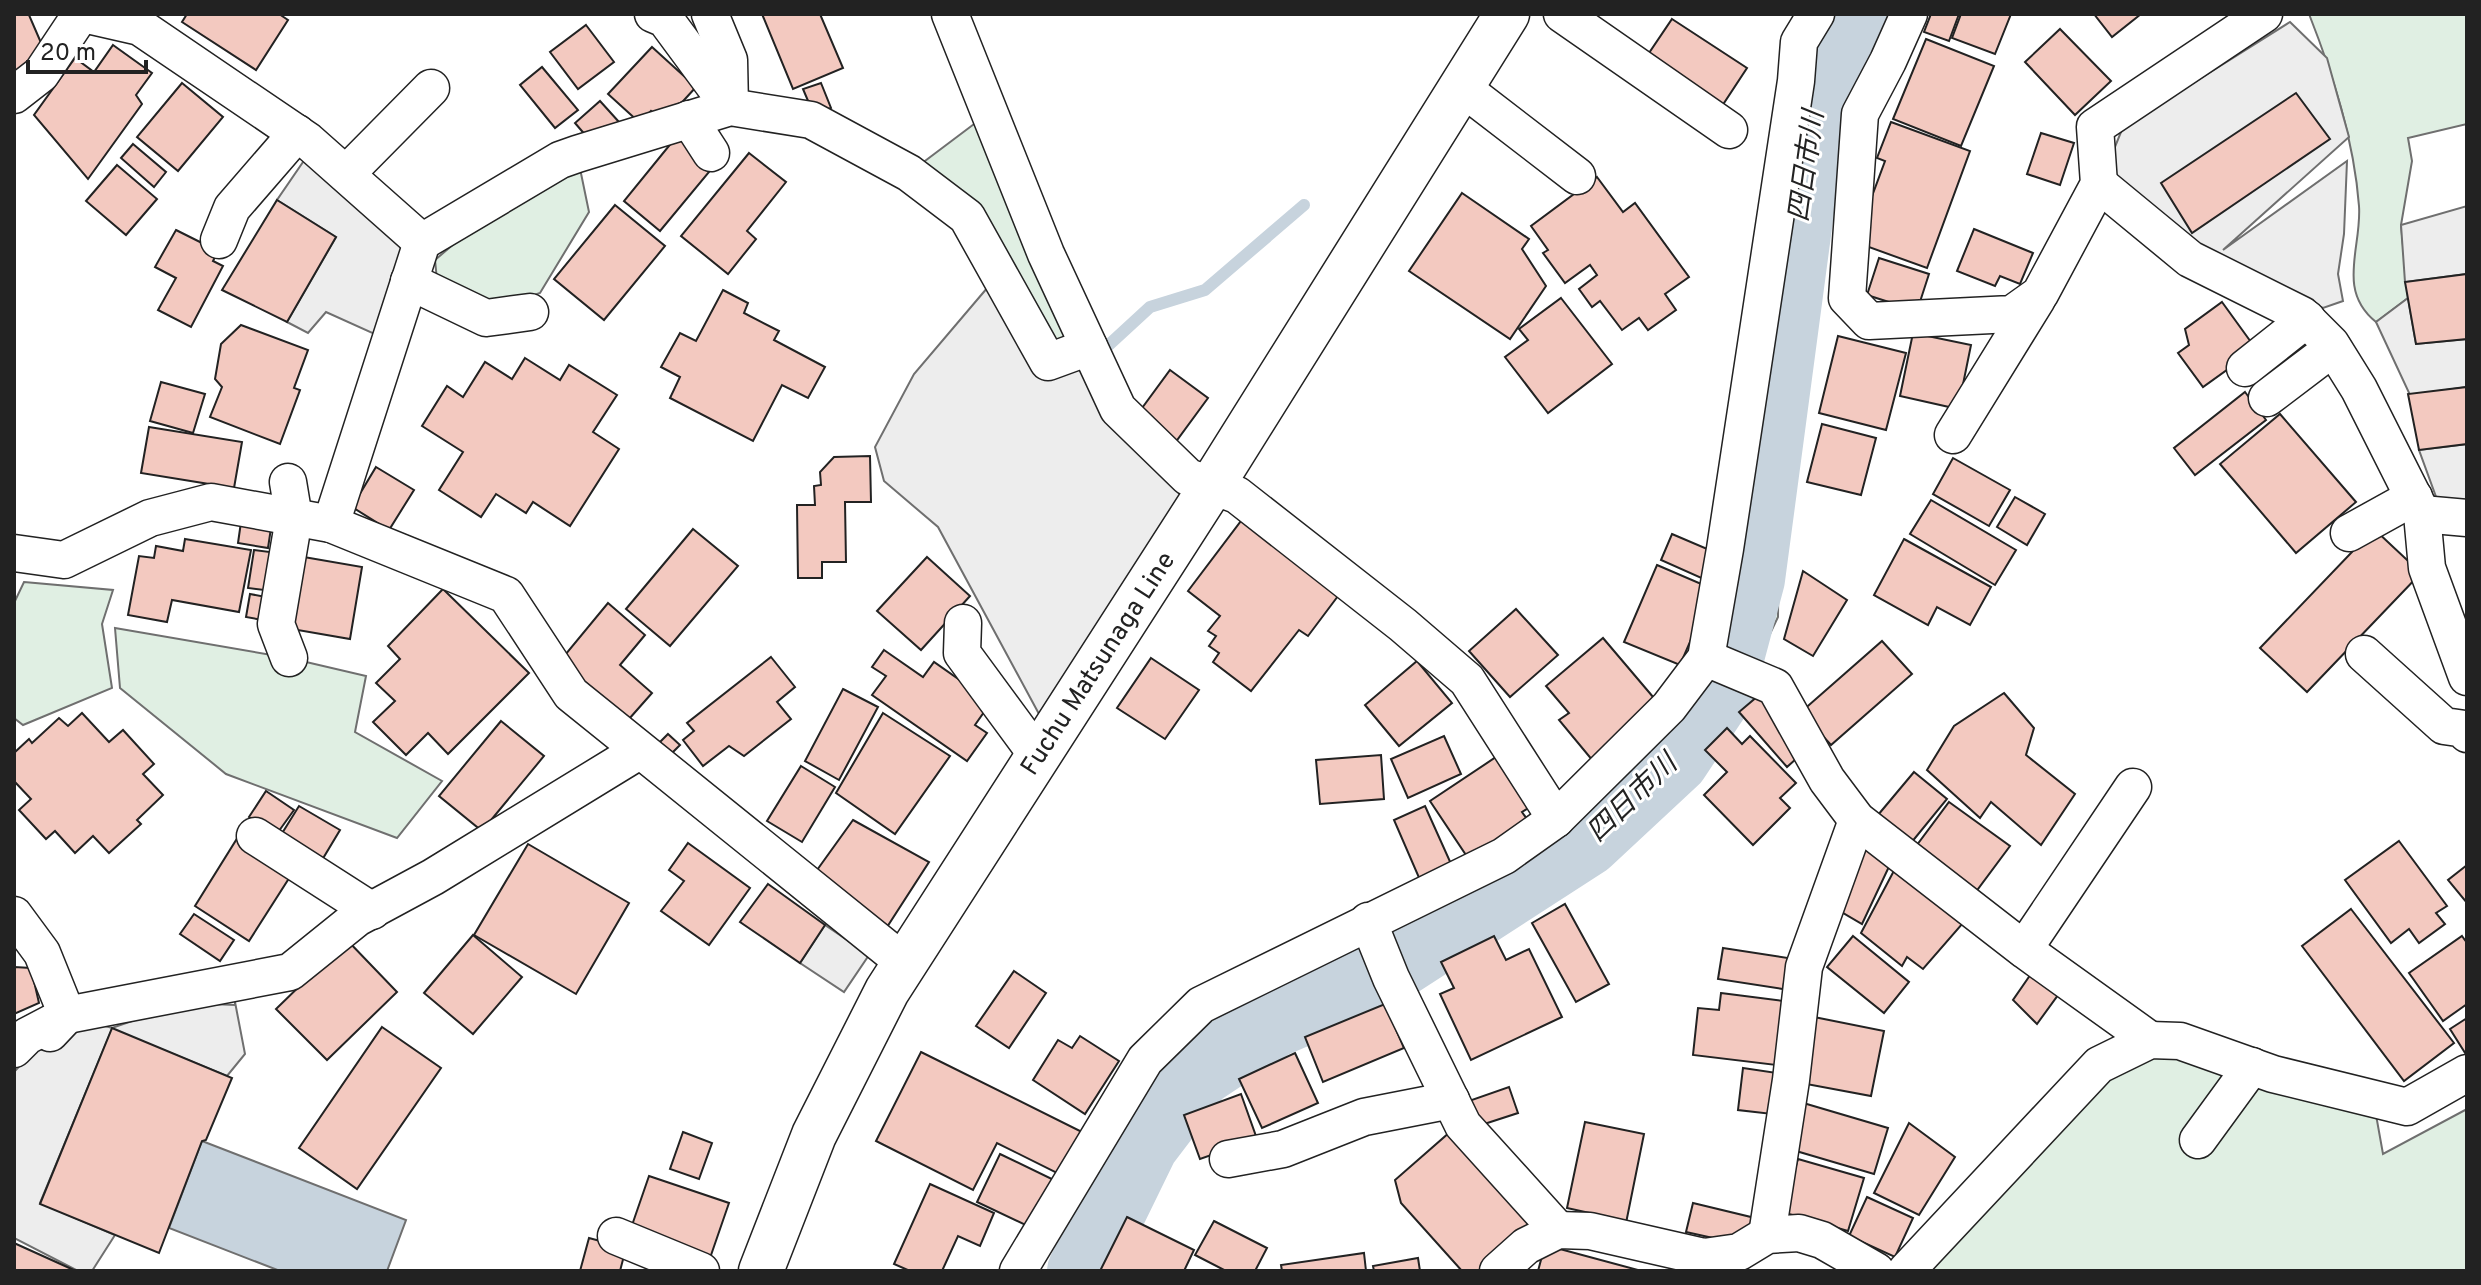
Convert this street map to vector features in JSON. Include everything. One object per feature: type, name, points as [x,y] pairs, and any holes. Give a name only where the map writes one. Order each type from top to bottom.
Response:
[{"type":"main road","name":"Fuchu Matsunaga Line","points":[[761,1271],[814,1135],[887,991],[1211,487],[1507,14]]},
{"type":"main road","name":"Fuchu Matsunaga Line","points":[[1464,79],[1514,14]]},
{"type":"street","points":[[14,95],[41,74],[82,14],[145,20],[297,133],[422,242]]},
{"type":"street","points":[[653,14],[665,19],[730,107]]},
{"type":"street","points":[[689,14],[710,45],[730,107]]},
{"type":"street","points":[[710,14],[729,60],[730,107]]},
{"type":"street","points":[[950,14],[1040,241],[1118,409],[1188,477],[1237,495],[1412,632],[1467,680],[1556,819]]},
{"type":"street","points":[[1562,14],[1729,130]]},
{"type":"street","points":[[1018,1271],[1145,1060],[1201,1005],[1380,950],[1556,819],[1669,707],[1706,658],[1730,519],[1796,81],[1799,42],[1816,14]]},
{"type":"street","points":[[1909,14],[1860,114],[1847,298],[1869,321],[2012,314],[2040,294]]},
{"type":"street","points":[[1953,435],[2040,294],[2099,184],[2095,127],[2264,14]]},
{"type":"street","points":[[1464,79],[1577,176]]},
{"type":"street","points":[[346,174],[431,88]]},
{"type":"street","points":[[331,524],[422,242],[560,160],[730,107],[811,120],[909,173],[967,217],[1048,362],[1089,347]]},
{"type":"street","points":[[689,119],[711,153]]},
{"type":"street","points":[[219,240],[232,208],[297,133]]},
{"type":"street","points":[[2099,184],[2190,259],[2307,319],[2333,348],[2359,389],[2418,506],[2427,568],[2467,677]]},
{"type":"street","points":[[409,281],[486,318],[530,312]]},
{"type":"street","points":[[2245,368],[2307,319]]},
{"type":"street","points":[[2267,398],[2333,348]]},
{"type":"street","points":[[288,482],[294,518],[276,624],[289,658]]},
{"type":"street","points":[[14,553],[64,560],[150,518],[211,502],[331,524],[506,595],[571,694],[906,964]]},
{"type":"street","points":[[2349,533],[2418,506],[2467,518]]},
{"type":"street","points":[[963,623],[962,653],[1037,755]]},
{"type":"street","points":[[2364,654],[2444,726],[2465,729],[2467,734]]},
{"type":"street","points":[[1706,658],[1775,687],[1827,780],[1857,820],[2024,949],[2150,1040]]},
{"type":"street","points":[[14,1049],[27,1036],[67,1015],[290,972],[357,918],[433,877],[639,751]]},
{"type":"street","points":[[2024,949],[2133,787]]},
{"type":"street","points":[[1767,1235],[1791,1080],[1804,967],[1857,820]]},
{"type":"street","points":[[255,836],[372,911]]},
{"type":"street","points":[[14,915],[28,956],[67,1015]]},
{"type":"street","points":[[1380,950],[1463,1125],[1558,1230]]},
{"type":"street","points":[[14,1071],[67,1015]]},
{"type":"street","points":[[1906,1271],[2099,1065],[2150,1040],[2180,1041],[2273,1074],[2407,1107],[2467,1073]]},
{"type":"street","points":[[2198,1140],[2252,1066]]},
{"type":"street","points":[[1228,1159],[1283,1149],[1364,1117],[1451,1100]]},
{"type":"street","points":[[1498,1271],[1526,1246],[1558,1230],[1590,1231],[1704,1257],[1739,1252],[1767,1235],[1799,1233],[1820,1239],[1876,1271]]},
{"type":"street","points":[[616,1236],[701,1271]]},
{"type":"green space","points":[[1816,14],[1893,14],[1850,96],[1820,247],[1779,526],[1778,617],[1750,676],[1677,783],[1563,888],[1450,952],[1400,995],[1280,1038],[1210,1093],[1150,1055],[1200,1006],[1504,856],[1706,659]]},
{"type":"green space","points":[[2309,14],[2467,14],[2467,124],[2408,138],[2412,161],[2401,225],[2408,298],[2376,322],[2364,310],[2357,296],[2354,267],[2359,206],[2352,157],[2334,84]]},
{"type":"green space","points":[[990,112],[1089,347],[1048,362],[970,222],[909,173]]},
{"type":"green space","points":[[577,154],[589,212],[540,293],[491,310],[437,280],[435,260]]},
{"type":"green space","points":[[24,582],[113,590],[102,624],[112,688],[23,725],[14,718],[14,603]]},
{"type":"green space","points":[[115,628],[289,658],[366,676],[355,732],[442,781],[397,838],[226,774],[120,688]]},
{"type":"green space","points":[[2150,1040],[2373,1098],[2383,1154],[2467,1109],[2467,1271],[1907,1271]]},
{"type":"shaded area","points":[[2290,22],[2327,58],[2349,137],[2223,250],[2347,161],[2344,234],[2338,274],[2343,301],[2323,308],[2255,280],[2214,257],[2122,184],[2108,164],[2123,127]]},
{"type":"shaded area","points":[[314,146],[422,242],[390,341],[326,312],[308,333],[287,322],[336,237],[277,200]]},
{"type":"shaded area","points":[[2467,206],[2467,274],[2405,282],[2401,225]]},
{"type":"shaded area","points":[[988,287],[1044,369],[1089,347],[1185,488],[1039,714],[938,527],[884,481],[875,447],[914,374]]},
{"type":"shaded area","points":[[2408,298],[2416,344],[2467,339],[2467,387],[2410,395],[2376,322]]},
{"type":"shaded area","points":[[2467,444],[2467,518],[2443,516],[2419,450]]},
{"type":"shaded area","points":[[825,925],[869,955],[844,992],[800,963]]},
{"type":"shaded area","points":[[235,1002],[245,1054],[227,1076],[112,1029],[40,1203],[115,1235],[92,1271],[78,1271],[14,1238],[14,1072],[67,1015],[112,1028],[184,1003],[235,1005]]},
{"type":"shaded area","points":[[202,1141],[406,1220],[387,1271],[280,1271],[169,1228]]},
{"type":"building","points":[[14,14],[29,15],[45,52],[14,74]]},
{"type":"building","points":[[187,14],[279,14],[288,20],[256,70],[182,22]]},
{"type":"building","points":[[762,14],[820,14],[843,68],[793,89]]},
{"type":"building","points":[[1931,14],[1959,14],[1949,41],[1924,32]]},
{"type":"building","points":[[1961,14],[2011,14],[1995,54],[1952,38]]},
{"type":"building","points":[[2094,14],[2141,14],[2112,37]]},
{"type":"building","points":[[1672,19],[1747,68],[1722,106],[1647,56]]},
{"type":"building","points":[[586,25],[614,62],[578,89],[550,52]]},
{"type":"building","points":[[2060,29],[2111,81],[2075,115],[2025,62]]},
{"type":"building","points":[[1926,39],[1994,66],[1961,146],[1893,119]]},
{"type":"building","points":[[113,45],[152,73],[136,95],[142,104],[88,179],[34,115],[75,58],[94,72]]},
{"type":"building","points":[[652,47],[696,87],[664,122],[651,111],[640,123],[608,94]]},
{"type":"building","points":[[542,67],[578,110],[555,128],[520,85]]},
{"type":"building","points":[[182,83],[223,117],[178,171],[137,137]]},
{"type":"building","points":[[821,83],[831,108],[814,115],[803,89]]},
{"type":"building","points":[[2296,93],[2330,139],[2192,233],[2161,183]]},
{"type":"building","points":[[600,101],[619,122],[593,144],[575,123]]},
{"type":"building","points":[[1891,122],[1970,151],[1927,268],[1855,242],[1885,161],[1877,158]]},
{"type":"building","points":[[2041,133],[2074,143],[2060,185],[2027,174]]},
{"type":"building","points":[[677,136],[714,166],[660,231],[624,201]]},
{"type":"building","points":[[133,144],[166,172],[154,187],[121,158]]},
{"type":"building","points":[[749,153],[786,182],[747,231],[756,239],[728,274],[681,236]]},
{"type":"building","points":[[117,165],[157,199],[126,235],[86,201]]},
{"type":"building","points":[[1597,177],[1623,212],[1635,203],[1689,277],[1665,294],[1676,310],[1648,330],[1639,318],[1622,330],[1600,301],[1592,307],[1579,289],[1597,275],[1590,265],[1565,283],[1543,253],[1548,250],[1531,226]]},
{"type":"building","points":[[1462,193],[1529,239],[1522,249],[1546,286],[1510,339],[1409,271]]},
{"type":"building","points":[[277,200],[336,237],[287,322],[222,290]]},
{"type":"building","points":[[615,205],[665,246],[604,320],[554,279]]},
{"type":"building","points":[[1974,229],[2033,253],[2020,284],[2000,276],[1995,286],[1957,271]]},
{"type":"building","points":[[176,230],[218,251],[213,261],[223,266],[191,327],[158,310],[176,278],[155,267]]},
{"type":"building","points":[[1879,258],[1929,274],[1917,311],[1867,295]]},
{"type":"building","points":[[2467,274],[2467,339],[2416,344],[2405,282]]},
{"type":"building","points":[[723,290],[748,303],[744,313],[779,331],[774,340],[825,367],[808,398],[782,385],[753,441],[670,398],[680,377],[661,367],[680,333],[696,341]]},
{"type":"building","points":[[1561,298],[1612,364],[1548,413],[1505,357],[1528,340],[1519,329]]},
{"type":"building","points":[[2222,302],[2256,349],[2203,387],[2178,353],[2189,345],[2185,329]]},
{"type":"building","points":[[241,325],[308,350],[294,388],[300,390],[280,444],[210,417],[222,387],[215,379],[221,344]]},
{"type":"building","points":[[1913,333],[1971,345],[1958,409],[1900,396]]},
{"type":"building","points":[[1838,336],[1906,353],[1886,430],[1819,413]]},
{"type":"building","points":[[525,358],[560,380],[569,365],[617,395],[593,432],[619,449],[570,526],[533,502],[526,513],[496,494],[481,517],[439,490],[463,452],[422,426],[447,386],[463,397],[485,362],[512,379]]},
{"type":"building","points":[[1170,370],[1208,398],[1172,447],[1134,419]]},
{"type":"building","points":[[161,382],[205,394],[193,433],[150,421]]},
{"type":"building","points":[[2467,387],[2467,444],[2419,450],[2408,394]]},
{"type":"building","points":[[2245,392],[2266,420],[2195,475],[2174,448]]},
{"type":"building","points":[[2280,414],[2356,502],[2296,553],[2220,464]]},
{"type":"building","points":[[1822,424],[1876,438],[1861,495],[1807,482]]},
{"type":"building","points":[[149,427],[242,442],[234,488],[141,473]]},
{"type":"building","points":[[870,456],[871,502],[845,502],[846,562],[822,562],[822,578],[798,578],[797,505],[815,505],[814,486],[821,485],[820,472],[834,457]]},
{"type":"building","points":[[1953,458],[2010,490],[1989,526],[1933,494]]},
{"type":"building","points":[[376,467],[414,490],[389,530],[352,507]]},
{"type":"building","points":[[2015,497],[2045,514],[2027,545],[1997,527]]},
{"type":"building","points":[[1931,500],[2016,550],[1995,585],[1910,534]]},
{"type":"building","points":[[1244,517],[1341,592],[1308,636],[1299,630],[1251,691],[1213,662],[1219,653],[1209,646],[1216,636],[1208,631],[1220,616],[1188,591]]},
{"type":"building","points":[[241,522],[271,528],[268,548],[238,543]]},
{"type":"building","points":[[693,529],[738,566],[670,646],[626,609]]},
{"type":"building","points":[[2374,529],[2421,573],[2307,692],[2260,648]]},
{"type":"building","points":[[1672,534],[1719,554],[1708,581],[1661,560]]},
{"type":"building","points":[[185,539],[251,550],[239,612],[172,600],[167,622],[128,615],[139,556],[154,558],[156,546],[183,551]]},
{"type":"building","points":[[1904,539],[1991,587],[1970,625],[1937,607],[1928,625],[1874,595]]},
{"type":"building","points":[[254,550],[270,552],[264,590],[248,588]]},
{"type":"building","points":[[298,556],[362,567],[350,639],[286,628]]},
{"type":"building","points":[[927,557],[970,596],[921,650],[877,611]]},
{"type":"building","points":[[1657,565],[1713,589],[1680,665],[1624,642]]},
{"type":"building","points":[[1803,571],[1847,600],[1813,656],[1784,639]]},
{"type":"building","points":[[443,589],[529,673],[448,754],[428,733],[406,755],[373,722],[395,701],[376,683],[400,659],[388,646]]},
{"type":"building","points":[[250,594],[266,597],[263,620],[246,617]]},
{"type":"building","points":[[608,603],[645,635],[620,665],[652,693],[629,719],[560,661]]},
{"type":"building","points":[[1516,609],[1558,655],[1510,697],[1469,651]]},
{"type":"building","points":[[1603,638],[1659,704],[1593,761],[1559,720],[1569,713],[1546,686]]},
{"type":"building","points":[[1882,641],[1912,674],[1831,745],[1801,712]]},
{"type":"building","points":[[884,650],[923,677],[934,662],[991,702],[975,725],[987,733],[967,761],[872,695],[886,676],[872,667]]},
{"type":"building","points":[[771,657],[795,687],[777,702],[791,719],[744,756],[729,746],[703,766],[683,740],[694,731],[687,723]]},
{"type":"building","points":[[1151,658],[1199,690],[1165,739],[1117,708]]},
{"type":"building","points":[[1417,661],[1452,703],[1399,746],[1365,705]]},
{"type":"building","points":[[843,689],[878,707],[839,780],[805,761]]},
{"type":"building","points":[[2004,693],[2034,728],[2026,755],[2075,794],[2041,845],[1991,802],[1980,818],[1927,770],[1954,726]]},
{"type":"building","points":[[1758,696],[1806,750],[1787,767],[1739,712]]},
{"type":"building","points":[[82,713],[109,742],[123,730],[154,764],[143,774],[163,795],[137,820],[141,824],[109,853],[93,836],[75,853],[55,831],[46,839],[19,810],[31,799],[14,781],[14,753],[29,739],[32,743],[59,718],[68,726]]},
{"type":"building","points":[[883,713],[950,756],[895,834],[836,793]]},
{"type":"building","points":[[501,721],[544,756],[482,831],[439,796]]},
{"type":"building","points":[[1727,728],[1742,744],[1750,736],[1796,783],[1780,798],[1790,808],[1753,845],[1704,795],[1727,772],[1705,750]]},
{"type":"building","points":[[668,734],[680,745],[668,757],[656,746]]},
{"type":"building","points":[[1444,736],[1461,774],[1408,798],[1391,759]]},
{"type":"building","points":[[1381,755],[1384,799],[1320,804],[1316,760]]},
{"type":"building","points":[[1496,757],[1530,807],[1522,812],[1529,822],[1470,861],[1430,801]]},
{"type":"building","points":[[801,766],[835,787],[802,842],[767,821]]},
{"type":"building","points":[[1914,772],[1947,799],[1911,843],[1878,815]]},
{"type":"building","points":[[266,791],[294,810],[276,835],[249,817]]},
{"type":"building","points":[[1949,802],[2010,846],[1972,897],[1911,853]]},
{"type":"building","points":[[299,806],[340,830],[322,860],[281,835]]},
{"type":"building","points":[[1425,806],[1452,866],[1420,880],[1394,820]]},
{"type":"building","points":[[853,820],[929,862],[878,941],[807,884]]},
{"type":"building","points":[[1864,832],[1894,856],[1862,924],[1833,907]]},
{"type":"building","points":[[238,837],[293,872],[249,941],[195,906]]},
{"type":"building","points":[[2399,841],[2447,906],[2436,913],[2445,924],[2419,943],[2409,929],[2391,943],[2345,880]]},
{"type":"building","points":[[688,843],[750,888],[709,945],[661,911],[684,881],[669,870]]},
{"type":"building","points":[[528,844],[629,903],[576,994],[474,935]]},
{"type":"building","points":[[1897,865],[1970,915],[1923,969],[1907,957],[1902,966],[1861,933]]},
{"type":"building","points":[[2467,865],[2467,903],[2448,880]]},
{"type":"building","points":[[768,884],[825,925],[800,963],[740,922]]},
{"type":"building","points":[[1565,904],[1609,984],[1576,1002],[1532,923]]},
{"type":"building","points":[[2351,909],[2454,1043],[2404,1081],[2302,946]]},
{"type":"building","points":[[194,914],[234,940],[220,961],[180,934]]},
{"type":"building","points":[[473,935],[522,977],[473,1034],[424,993]]},
{"type":"building","points":[[1494,936],[1506,960],[1529,949],[1562,1017],[1471,1060],[1440,994],[1454,988],[1441,962]]},
{"type":"building","points":[[1853,936],[1909,982],[1884,1013],[1827,967]]},
{"type":"building","points":[[2462,936],[2467,943],[2467,1004],[2443,1021],[2409,973]]},
{"type":"building","points":[[347,940],[397,992],[327,1060],[276,1009]]},
{"type":"building","points":[[1723,948],[1788,958],[1783,989],[1718,979]]},
{"type":"building","points":[[14,967],[31,968],[39,1003],[14,1014]]},
{"type":"building","points":[[1014,971],[1046,993],[1009,1048],[976,1026]]},
{"type":"building","points":[[2033,971],[2058,995],[2037,1024],[2013,1000]]},
{"type":"building","points":[[1721,993],[1783,1001],[1776,1065],[1693,1055],[1698,1008],[1719,1010]]},
{"type":"building","points":[[1385,1004],[1404,1048],[1323,1082],[1305,1037]]},
{"type":"building","points":[[1814,1017],[1884,1031],[1871,1096],[1801,1083]]},
{"type":"building","points":[[2467,1018],[2467,1056],[2450,1029]]},
{"type":"building","points":[[382,1027],[441,1068],[357,1189],[299,1148]]},
{"type":"building","points":[[112,1028],[232,1078],[206,1140],[202,1141],[159,1253],[40,1204]]},
{"type":"building","points":[[1080,1036],[1119,1061],[1085,1114],[1033,1080],[1058,1040],[1072,1048]]},
{"type":"building","points":[[921,1052],[1086,1134],[1065,1177],[997,1143],[973,1190],[876,1141]]},
{"type":"building","points":[[1295,1053],[1318,1103],[1262,1128],[1239,1079]]},
{"type":"building","points":[[1743,1068],[1777,1073],[1772,1114],[1738,1110]]},
{"type":"building","points":[[1509,1087],[1518,1113],[1472,1128],[1463,1103]]},
{"type":"building","points":[[1241,1094],[1257,1139],[1200,1159],[1184,1115]]},
{"type":"building","points":[[1800,1102],[1888,1128],[1874,1174],[1786,1148]]},
{"type":"building","points":[[1585,1122],[1644,1134],[1625,1228],[1594,1214],[1567,1208]]},
{"type":"building","points":[[1909,1123],[1955,1157],[1919,1215],[1874,1193]]},
{"type":"building","points":[[683,1132],[712,1143],[699,1179],[670,1169]]},
{"type":"building","points":[[1450,1132],[1534,1225],[1481,1271],[1462,1271],[1401,1203],[1395,1180]]},
{"type":"building","points":[[1000,1154],[1058,1182],[1034,1229],[977,1202]]},
{"type":"building","points":[[1798,1159],[1864,1178],[1848,1231],[1782,1212]]},
{"type":"building","points":[[649,1176],[729,1203],[710,1258],[630,1231]]},
{"type":"building","points":[[930,1184],[994,1213],[980,1246],[958,1236],[942,1271],[910,1271],[894,1264]]},
{"type":"building","points":[[1867,1197],[1913,1218],[1895,1257],[1849,1236]]},
{"type":"building","points":[[1693,1203],[1755,1218],[1740,1244],[1686,1232]]},
{"type":"building","points":[[1127,1217],[1194,1250],[1184,1271],[1100,1271]]},
{"type":"building","points":[[1214,1221],[1267,1248],[1255,1271],[1226,1271],[1195,1255]]},
{"type":"building","points":[[589,1238],[626,1248],[620,1271],[580,1271]]},
{"type":"building","points":[[14,1243],[76,1271],[14,1271]]},
{"type":"building","points":[[1545,1245],[1638,1270],[1638,1271],[1538,1271]]},
{"type":"building","points":[[1364,1253],[1366,1271],[1282,1271],[1281,1265]]},
{"type":"building","points":[[1418,1258],[1420,1271],[1374,1271],[1373,1266]]},
{"type":"waterway","name":"四日市川","points":[[1082,1271],[1144,1144],[1198,1073],[1273,1023],[1369,982],[1587,841],[1674,760],[1720,691],[1750,579],[1817,76],[1867,14]]},
{"type":"waterway","points":[[1100,353],[1150,307],[1205,290],[1304,205]]}]
